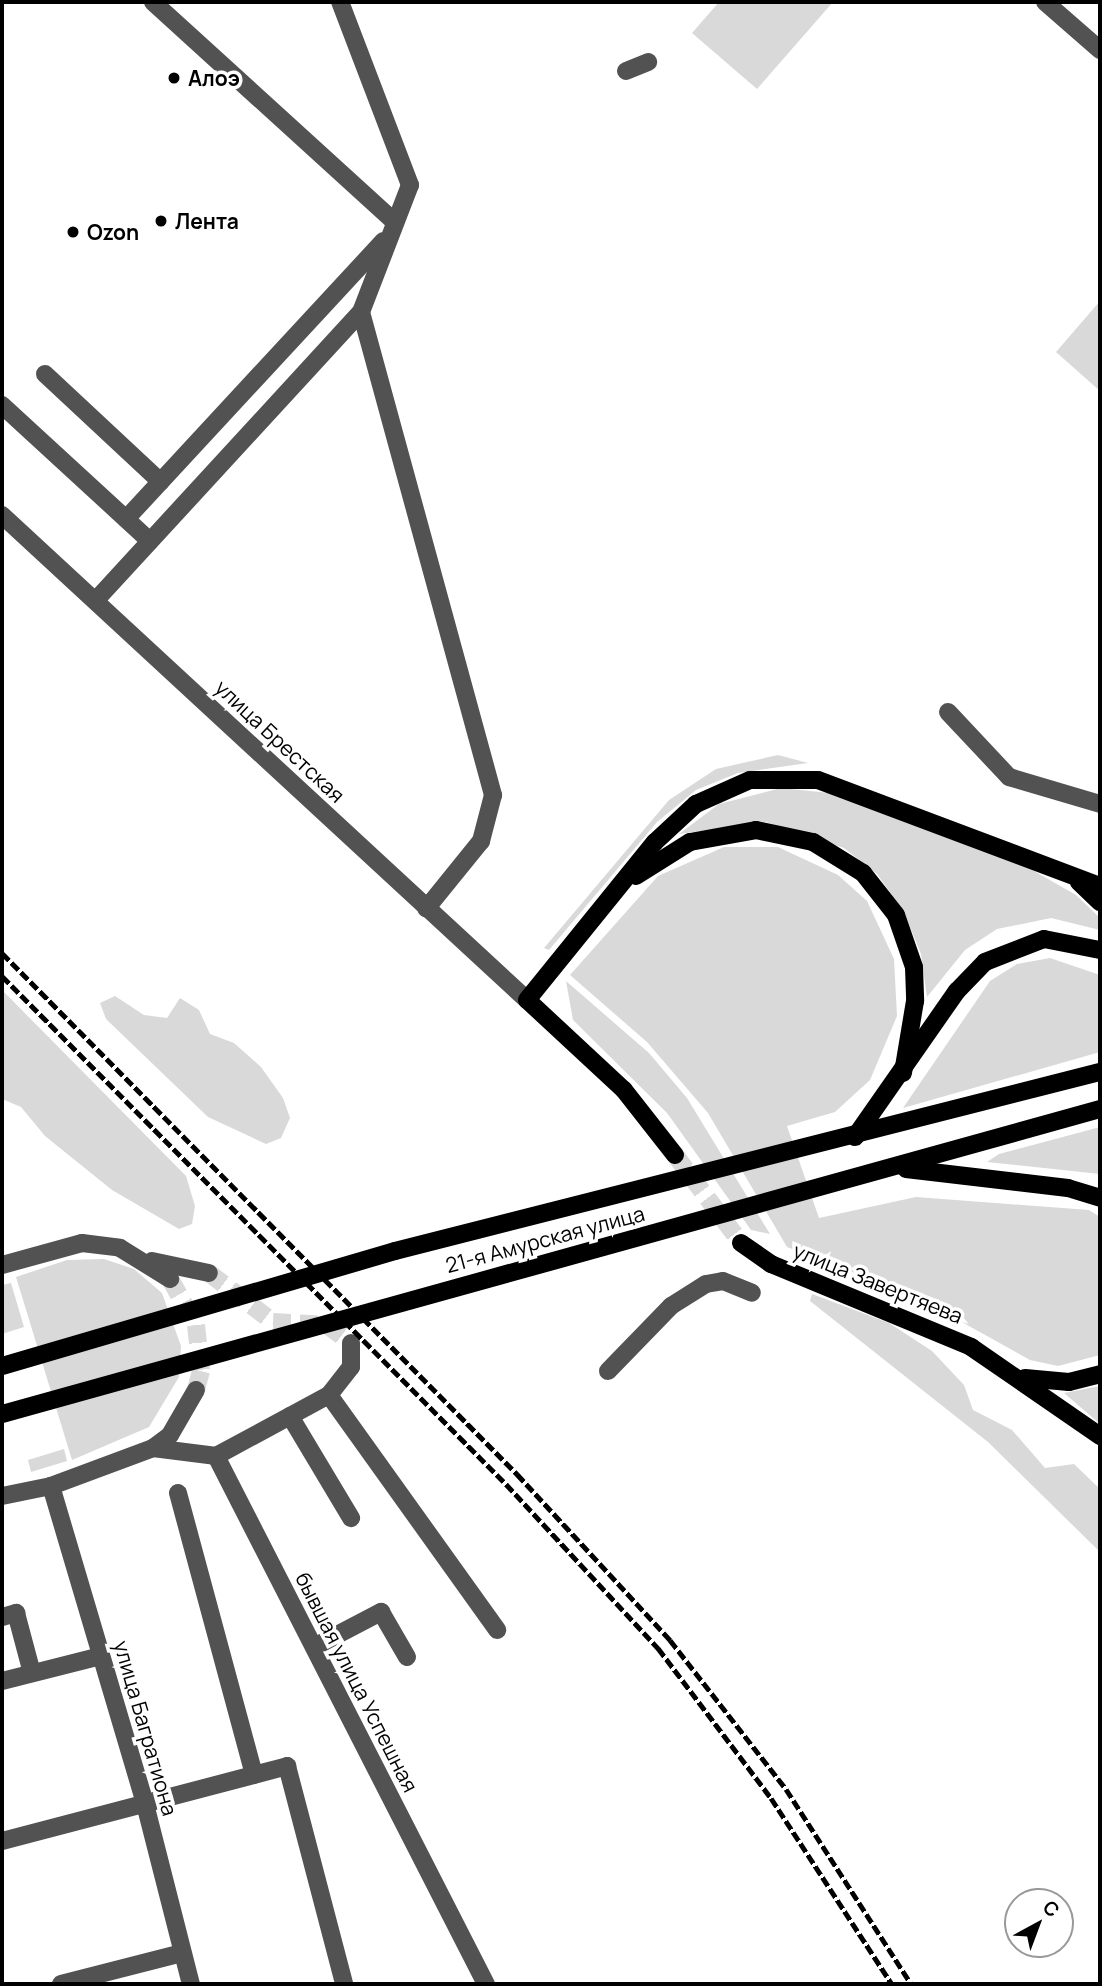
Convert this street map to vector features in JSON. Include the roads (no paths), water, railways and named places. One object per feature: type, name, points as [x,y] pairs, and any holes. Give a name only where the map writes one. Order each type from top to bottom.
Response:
[{"type":"main road","points":[[675,1155],[624,1090],[527,1000],[625,885],[680,815],[731,785],[774,777],[842,788],[1100,886]]},
{"type":"main road","points":[[625,885],[675,849],[717,834],[782,832],[839,856],[881,891],[907,941],[915,1001],[902,1073]]},
{"type":"main road","points":[[1068,873],[1100,902]]},
{"type":"main road","points":[[855,1137],[902,1073],[957,990],[994,956],[1044,939],[1100,950]]},
{"type":"main road","name":"21-я Амурская улица","points":[[9,1364],[396,1251],[855,1137],[1100,1072]]},
{"type":"main road","name":"21-я Амурская улица","points":[[2,1414],[1100,1109]]},
{"type":"main road","points":[[895,1168],[1068,1188],[1100,1198]]},
{"type":"main road","name":"улица Завертяева","points":[[741,1242],[771,1264],[943,1332],[1023,1378],[1100,1436]]},
{"type":"main road","points":[[1023,1378],[1069,1382],[1100,1374]]},
{"type":"street","points":[[153,2],[392,228]]},
{"type":"street","points":[[96,600],[360,312],[410,185],[340,2]]},
{"type":"street","points":[[1045,2],[1100,50]]},
{"type":"street","points":[[626,71],[648,62]]},
{"type":"street","points":[[126,519],[392,228]]},
{"type":"street","points":[[360,312],[493,796],[481,841],[426,909]]},
{"type":"street","points":[[45,374],[161,482]]},
{"type":"street","points":[[2,404],[150,541]]},
{"type":"street","name":"улица Брестская","points":[[2,515],[527,1000]]},
{"type":"street","points":[[948,712],[1009,777],[1100,804]]},
{"type":"street","points":[[2,1265],[82,1243],[209,1273]]},
{"type":"street","points":[[145,1260],[170,1279]]},
{"type":"street","points":[[608,1371],[671,1306],[706,1284],[723,1281],[752,1293]]},
{"type":"street","points":[[153,1448],[216,1456],[329,1395],[351,1367],[351,1343]]},
{"type":"street","points":[[2,1496],[51,1486],[153,1448],[170,1436],[196,1390]]},
{"type":"street","points":[[329,1395],[497,1630]]},
{"type":"street","points":[[290,1416],[351,1518]]},
{"type":"street","name":"бывшая улица Успешная","points":[[216,1456],[486,1984]]},
{"type":"street","name":"улица Багратиона","points":[[51,1486],[145,1804],[191,1984]]},
{"type":"street","points":[[178,1493],[254,1774]]},
{"type":"street","points":[[314,1647],[381,1612],[407,1657]]},
{"type":"street","points":[[2,1617],[16,1613],[32,1673]]},
{"type":"street","points":[[2,1681],[101,1656]]},
{"type":"street","points":[[2,1842],[287,1766],[344,1984]]},
{"type":"street","points":[[61,1984],[182,1953]]},
{"type":"tunnel","points":[[675,1155],[741,1243]]},
{"type":"tunnel","points":[[209,1273],[273,1322],[327,1325],[351,1343]]},
{"type":"tunnel","points":[[170,1279],[196,1325],[201,1371],[196,1390]]},
{"type":"railway","points":[[2,953],[517,1474],[670,1640],[786,1789],[911,1984]]},
{"type":"railway","points":[[2,976],[506,1484],[658,1648],[771,1798],[892,1984]]},
{"type":"place","name":"Алоэ","points":[[174,78]]},
{"type":"place","name":"Лента","points":[[161,221]]},
{"type":"place","name":"Ozon","points":[[73,232]]}]
